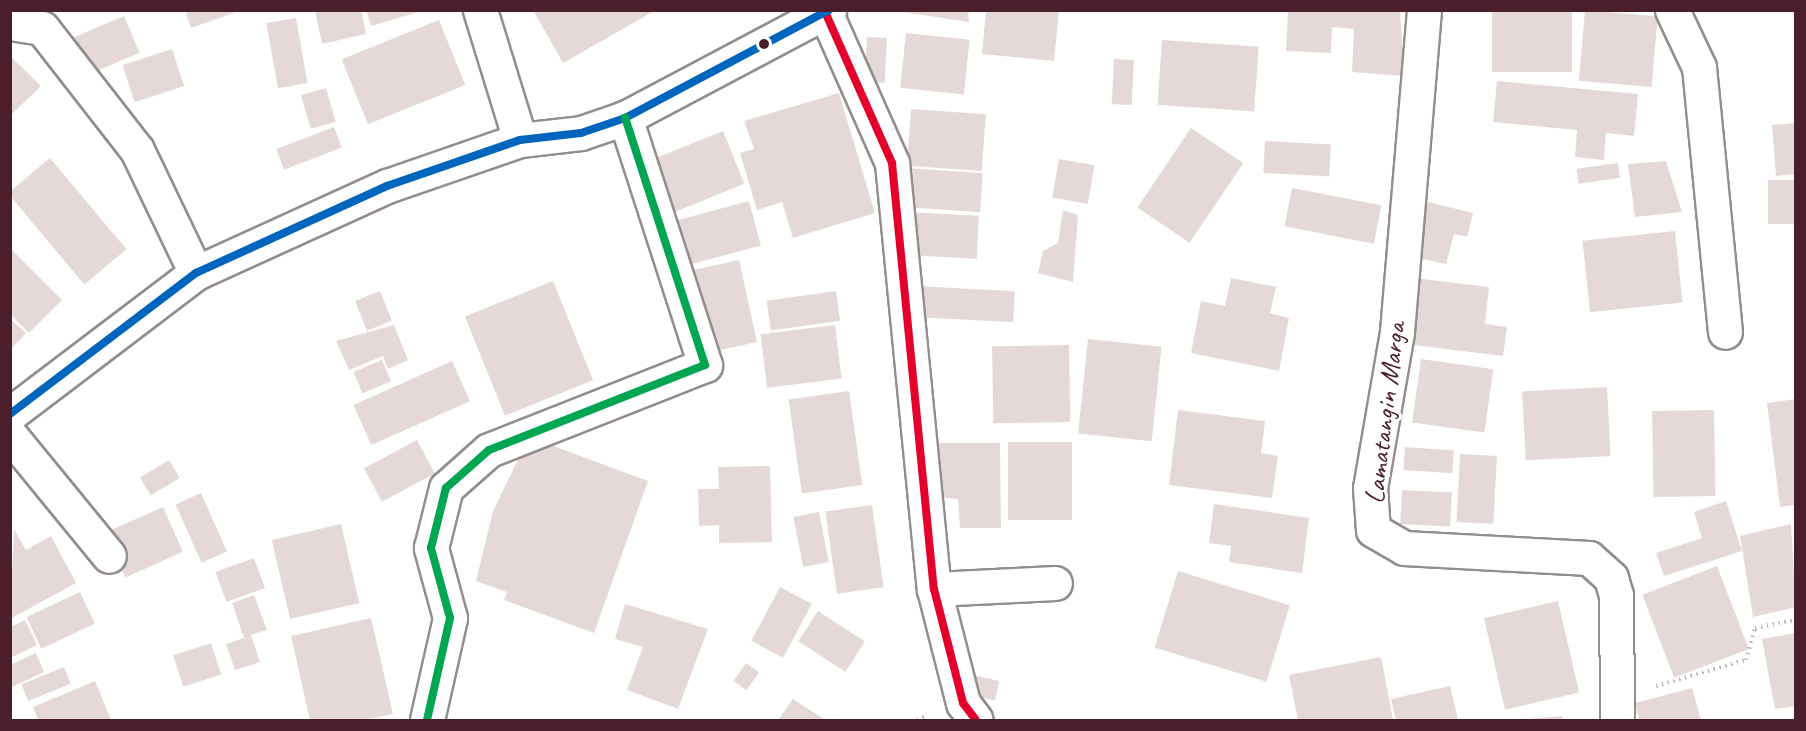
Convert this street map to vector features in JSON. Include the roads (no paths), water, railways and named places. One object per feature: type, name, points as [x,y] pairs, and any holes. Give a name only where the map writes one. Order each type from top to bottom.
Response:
[{"type":"street","points":[[480,10],[519,140]]},
{"type":"street","name":"Lamatangin Marga","points":[[1424,10],[1397,332],[1370,488],[1373,530],[1404,548],[1589,558],[1611,578],[1616,595],[1616,713]]},
{"type":"street","points":[[1671,10],[1698,67],[1725,332]]},
{"type":"street","points":[[10,414],[195,273],[387,186],[519,140],[581,133],[625,118],[827,12],[892,163],[934,589],[963,704],[976,720]]},
{"type":"street","points":[[10,23],[42,28],[137,150],[195,273]]},
{"type":"street","points":[[427,720],[450,618],[431,548],[446,488],[489,450],[705,365],[625,118]]},
{"type":"street","points":[[10,435],[109,556]]},
{"type":"street","points":[[934,589],[1055,583]]}]
